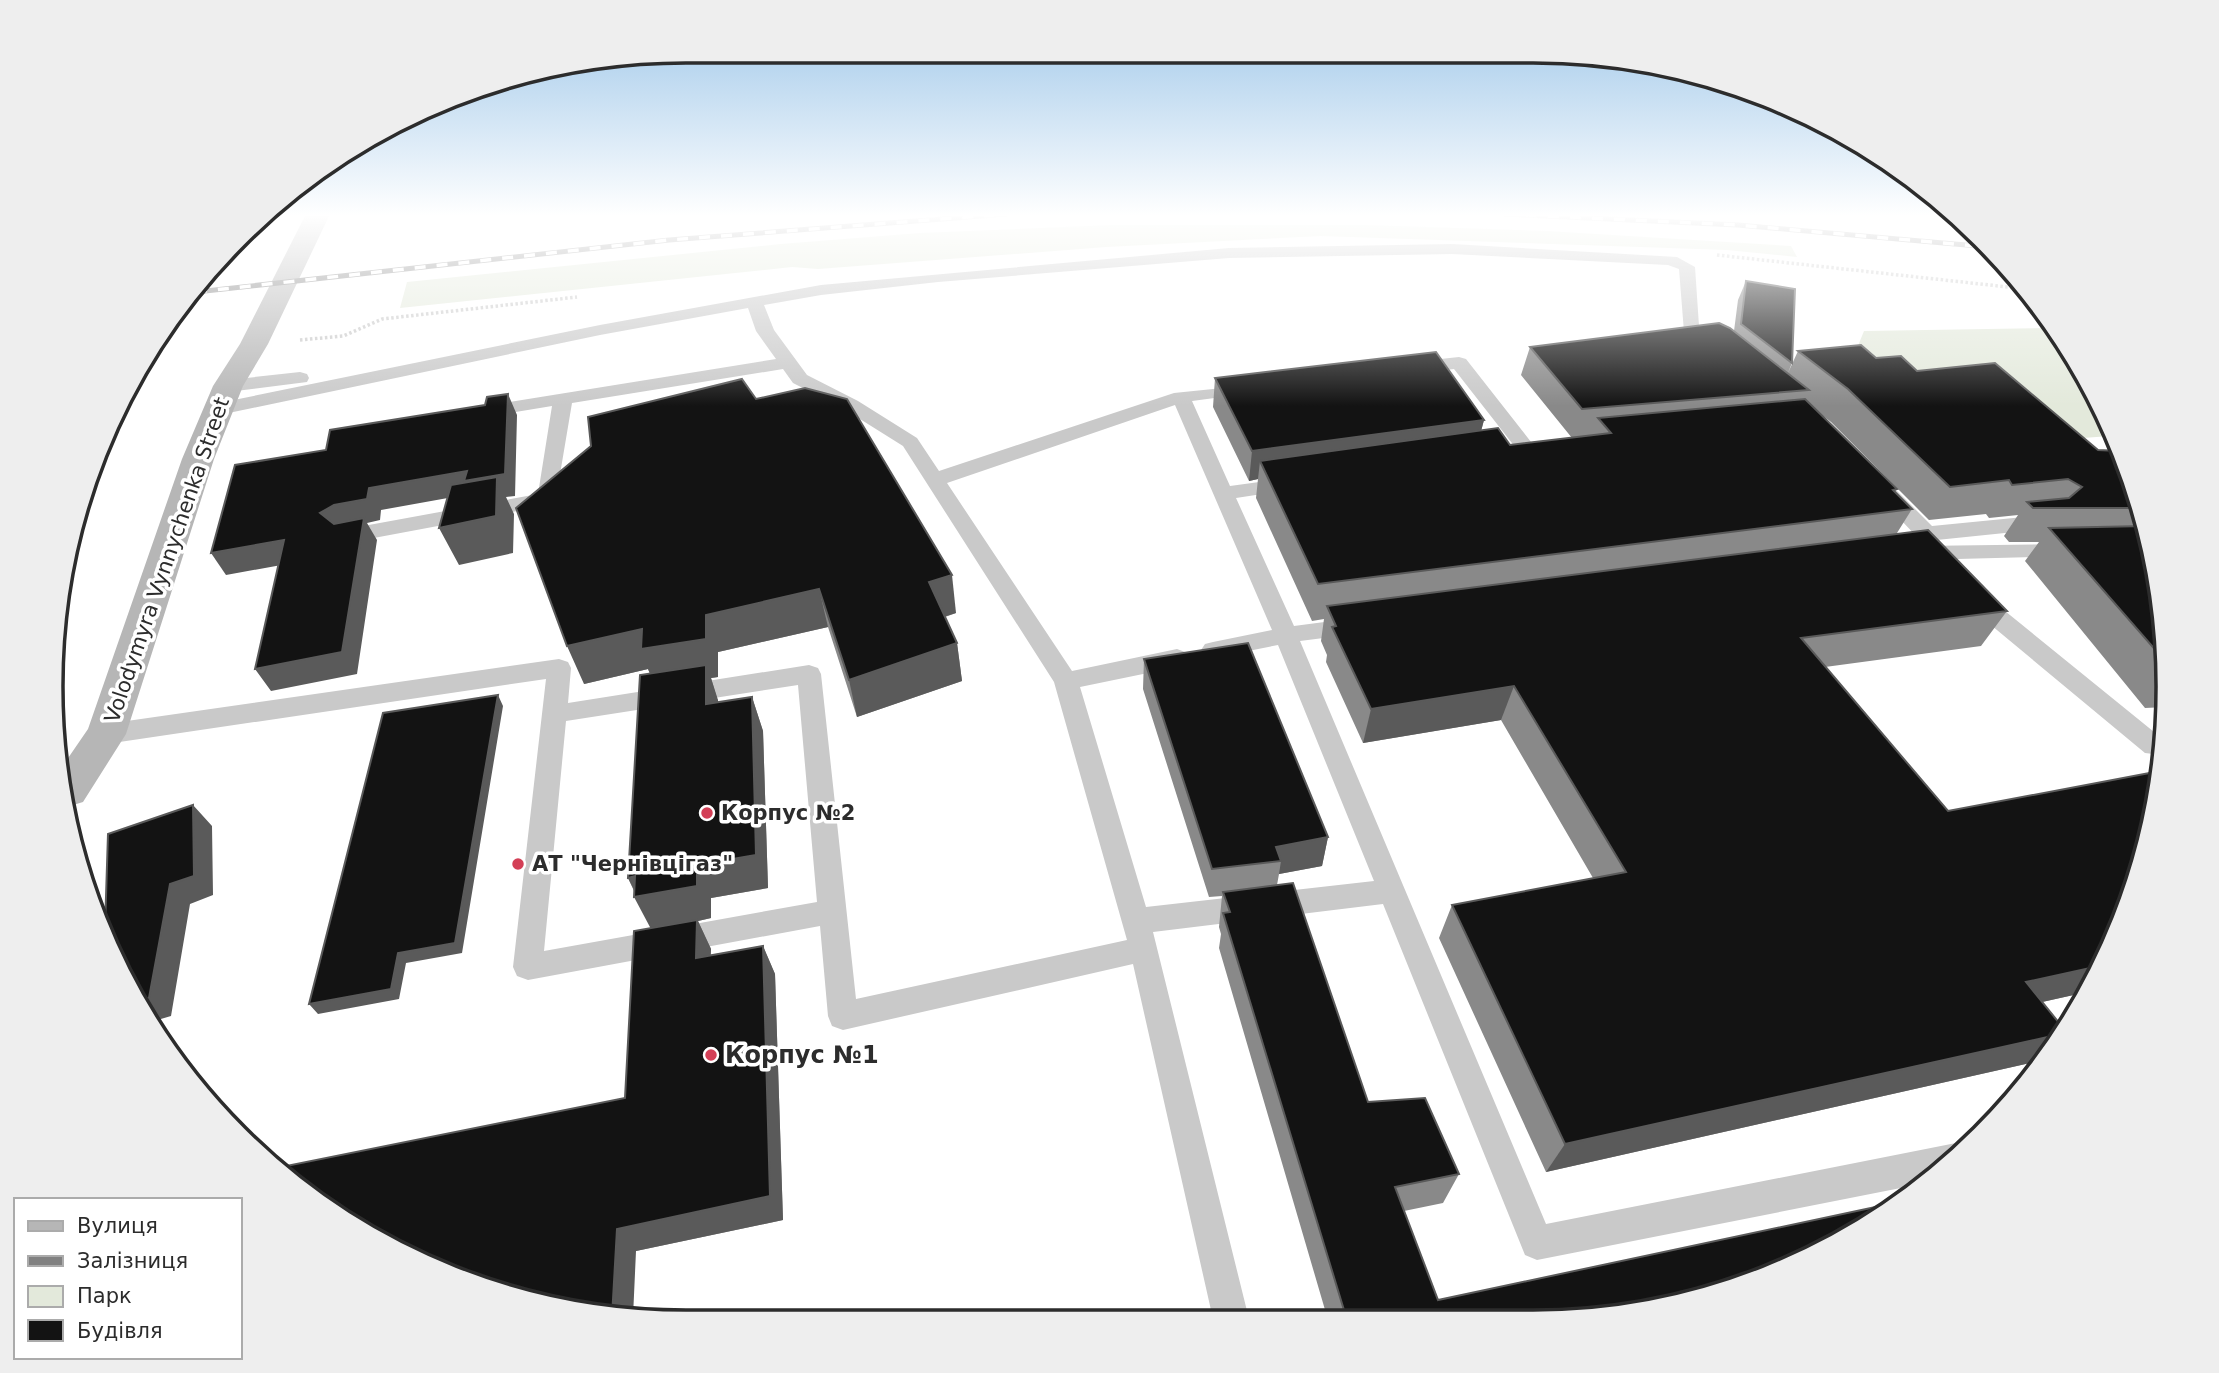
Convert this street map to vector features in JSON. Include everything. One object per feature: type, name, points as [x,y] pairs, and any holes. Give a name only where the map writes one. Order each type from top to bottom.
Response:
[{"type":"main road","name":"Volodymyra Vynnychenka Street","points":[[71,785],[106,734],[198,460],[224,398],[286,278]]},
{"type":"lane","points":[[224,398],[755,304],[821,289],[928,278]]},
{"type":"lane","points":[[1688,278],[1690,328],[1732,354]]},
{"type":"lane","points":[[755,304],[765,331],[800,379],[851,405],[910,442],[1066,681],[1137,921],[1229,1310]]},
{"type":"lane","points":[[458,416],[787,363]]},
{"type":"lane","points":[[1389,371],[1459,363],[1528,452]]},
{"type":"lane","points":[[934,480],[1181,397],[1264,387]]},
{"type":"lane","points":[[1181,397],[1286,635],[1537,1243],[1932,1165]]},
{"type":"lane","points":[[347,536],[548,499],[563,399]]},
{"type":"lane","points":[[1486,457],[1554,449]]},
{"type":"lane","points":[[1223,493],[1306,482]]},
{"type":"lane","points":[[1877,483],[1927,534],[2044,522]]},
{"type":"lane","points":[[1870,505],[1911,554],[1956,584],[2153,744]]},
{"type":"lane","points":[[1911,554],[2082,551]]},
{"type":"lane","points":[[1066,681],[1286,635],[1382,622]]},
{"type":"lane","points":[[106,734],[559,668],[528,967],[831,912]]},
{"type":"lane","points":[[554,714],[809,674],[843,1016],[1144,949]]},
{"type":"lane","points":[[1137,921],[1392,891]]},
{"type":"path","points":[[1927,278],[2011,287]]},
{"type":"green space","points":[[446,278],[686,278],[400,308],[407,282]]},
{"type":"green space","points":[[2042,328],[2072,375],[2104,436],[2027,442],[1845,378],[1864,331]]},
{"type":"building","points":[[1746,281],[1795,289],[1792,363],[1741,324]]},
{"type":"building","points":[[1719,323],[1730,328],[1809,390],[1582,409],[1530,347]]},
{"type":"building","points":[[1861,345],[1876,358],[1901,356],[1917,371],[1995,363],[2098,450],[2110,451],[2130,508],[2033,508],[2027,502],[2069,498],[2082,487],[2068,479],[2012,485],[2009,480],[1950,487],[1848,389],[1798,351]]},
{"type":"building","points":[[1436,352],[1484,420],[1252,451],[1215,378]]},
{"type":"building","points":[[742,379],[756,399],[805,388],[847,399],[952,575],[929,582],[957,643],[849,680],[819,589],[706,615],[706,639],[641,649],[642,629],[567,646],[516,508],[591,446],[588,417]]},
{"type":"building","points":[[508,394],[505,474],[464,481],[467,471],[369,488],[367,499],[334,505],[320,513],[334,524],[364,518],[342,652],[255,669],[284,540],[211,553],[235,465],[326,450],[330,430],[485,405],[487,397]]},
{"type":"building","points":[[1805,399],[1897,489],[1893,490],[1912,509],[1318,584],[1260,461],[1498,428],[1510,445],[1611,433],[1598,418]]},
{"type":"building","points":[[497,477],[496,516],[439,528],[451,485]]},
{"type":"building","points":[[2135,526],[2151,605],[2155,650],[2049,528]]},
{"type":"building","points":[[1928,530],[2007,611],[1801,638],[1948,811],[2150,773],[2135,848],[2109,925],[2088,968],[2026,982],[2058,1021],[2048,1037],[1565,1144],[1452,905],[1626,872],[1514,686],[1371,709],[1332,627],[1336,626],[1327,606]]},
{"type":"building","points":[[1248,643],[1328,837],[1276,847],[1281,861],[1212,869],[1144,659]]},
{"type":"building","name":"Корпус №2","points":[[706,665],[706,704],[752,697],[756,855],[697,865],[697,886],[634,897],[635,876],[628,878],[640,675]]},
{"type":"building","points":[[498,695],[455,943],[398,953],[391,989],[309,1004],[383,713]]},
{"type":"building","points":[[193,805],[194,876],[170,884],[149,998],[127,962],[105,913],[108,834]]},
{"type":"building","points":[[1293,883],[1368,1102],[1425,1098],[1459,1174],[1395,1187],[1438,1300],[1876,1207],[1808,1246],[1771,1263],[1694,1289],[1654,1298],[1573,1309],[1344,1310],[1223,913],[1230,912],[1223,892]]},
{"type":"building","points":[[697,920],[696,958],[763,946],[770,1196],[617,1229],[613,1306],[525,1289],[448,1263],[411,1246],[340,1205],[288,1166],[625,1098],[634,931]]},
{"type":"railway","points":[[205,291],[323,278]]},
{"type":"place","name":"Корпус №2","points":[[707,813]]},
{"type":"place","name":"АТ \"Чернівцігаз\"","points":[[518,864]]},
{"type":"place","name":"Корпус №1","points":[[711,1055]]}]
